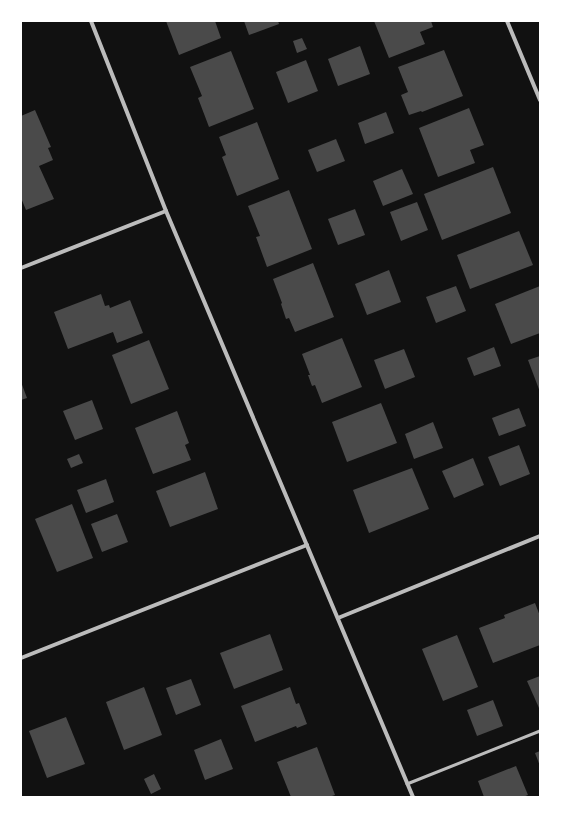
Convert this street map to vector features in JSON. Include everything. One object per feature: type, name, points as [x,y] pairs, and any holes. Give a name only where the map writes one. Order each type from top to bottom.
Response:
[{"type":"street","points":[[91,21],[166,211],[413,797]]},
{"type":"street","points":[[507,21],[540,100]]},
{"type":"street","points":[[21,268],[166,211]]},
{"type":"street","points":[[338,618],[540,536]]},
{"type":"street","points":[[21,658],[307,545]]},
{"type":"lane","points":[[407,784],[540,731]]},
{"type":"building","points":[[166,21],[215,21],[221,38],[179,55]]},
{"type":"building","points":[[244,21],[278,21],[279,24],[249,35]]},
{"type":"building","points":[[374,21],[431,21],[433,27],[420,32],[425,44],[389,58]]},
{"type":"building","points":[[302,38],[307,49],[297,53],[293,41]]},
{"type":"building","points":[[360,46],[370,74],[338,86],[328,59]]},
{"type":"building","points":[[444,50],[463,96],[422,112],[409,115],[401,95],[408,92],[398,67]]},
{"type":"building","points":[[231,51],[254,109],[209,127],[198,98],[202,96],[190,67]]},
{"type":"building","points":[[306,60],[318,91],[288,103],[276,72]]},
{"type":"building","points":[[469,108],[484,145],[470,150],[475,163],[438,177],[419,128]]},
{"type":"building","points":[[35,110],[51,147],[48,148],[53,160],[39,166],[54,199],[26,210],[21,198],[21,116]]},
{"type":"building","points":[[386,112],[394,133],[365,144],[358,123]]},
{"type":"building","points":[[257,122],[279,179],[237,196],[222,157],[226,155],[219,137]]},
{"type":"building","points":[[336,139],[345,161],[317,172],[308,150]]},
{"type":"building","points":[[493,167],[511,213],[442,240],[424,194]]},
{"type":"building","points":[[402,169],[413,194],[383,206],[373,181]]},
{"type":"building","points":[[289,190],[312,249],[267,267],[256,237],[260,236],[248,206]]},
{"type":"building","points":[[417,202],[428,230],[401,241],[390,212]]},
{"type":"building","points":[[355,209],[365,235],[338,245],[328,219]]},
{"type":"building","points":[[519,231],[533,265],[470,289],[457,255]]},
{"type":"building","points":[[313,263],[334,317],[295,332],[289,318],[286,319],[273,279]]},
{"type":"building","points":[[389,270],[401,302],[367,315],[355,284]]},
{"type":"building","points":[[456,286],[466,311],[436,323],[426,297]]},
{"type":"building","points":[[540,286],[540,333],[511,344],[495,304]]},
{"type":"building","points":[[101,294],[105,306],[109,305],[110,308],[130,300],[143,333],[117,343],[113,332],[68,349],[54,312]]},
{"type":"building","points":[[342,338],[362,387],[322,403],[315,385],[312,386],[308,375],[310,375],[302,354]]},
{"type":"building","points":[[149,340],[169,389],[131,404],[112,355]]},
{"type":"building","points":[[494,347],[501,366],[474,376],[467,358]]},
{"type":"building","points":[[404,349],[415,377],[385,389],[374,360]]},
{"type":"building","points":[[540,356],[540,392],[528,360]]},
{"type":"building","points":[[21,382],[27,398],[21,400]]},
{"type":"building","points":[[92,400],[103,429],[75,440],[63,411]]},
{"type":"building","points":[[381,403],[397,443],[347,462],[332,422]]},
{"type":"building","points":[[519,408],[526,426],[499,436],[492,418]]},
{"type":"building","points":[[177,411],[189,443],[185,445],[191,460],[153,474],[135,428]]},
{"type":"building","points":[[433,422],[443,448],[414,459],[405,434]]},
{"type":"building","points":[[519,445],[530,474],[500,486],[488,457]]},
{"type":"building","points":[[79,454],[83,463],[71,468],[67,459]]},
{"type":"building","points":[[473,458],[484,485],[454,498],[442,471]]},
{"type":"building","points":[[412,468],[429,509],[369,533],[353,490]]},
{"type":"building","points":[[205,472],[218,509],[170,527],[156,491]]},
{"type":"building","points":[[106,479],[114,502],[86,513],[77,490]]},
{"type":"building","points":[[72,504],[93,558],[57,572],[35,519]]},
{"type":"building","points":[[117,514],[128,542],[102,552],[91,524]]},
{"type":"building","points":[[535,603],[540,616],[540,645],[493,663],[479,628],[505,618],[504,615]]},
{"type":"building","points":[[270,634],[283,670],[234,689],[220,653]]},
{"type":"building","points":[[457,635],[478,687],[443,701],[422,649]]},
{"type":"building","points":[[540,676],[540,708],[539,708],[527,681]]},
{"type":"building","points":[[191,679],[201,705],[176,715],[166,688]]},
{"type":"building","points":[[144,687],[162,735],[124,750],[106,702]]},
{"type":"building","points":[[290,687],[296,704],[299,703],[307,724],[297,728],[296,726],[255,742],[241,706]]},
{"type":"building","points":[[493,700],[503,726],[477,736],[467,710]]},
{"type":"building","points":[[66,717],[85,764],[47,778],[29,731]]},
{"type":"building","points":[[221,739],[233,769],[205,780],[194,750]]},
{"type":"building","points":[[317,747],[335,795],[329,797],[291,797],[277,762]]},
{"type":"building","points":[[540,751],[540,766],[535,753]]},
{"type":"building","points":[[516,766],[528,795],[523,797],[484,797],[478,781]]},
{"type":"building","points":[[154,774],[161,789],[151,794],[144,779]]}]
